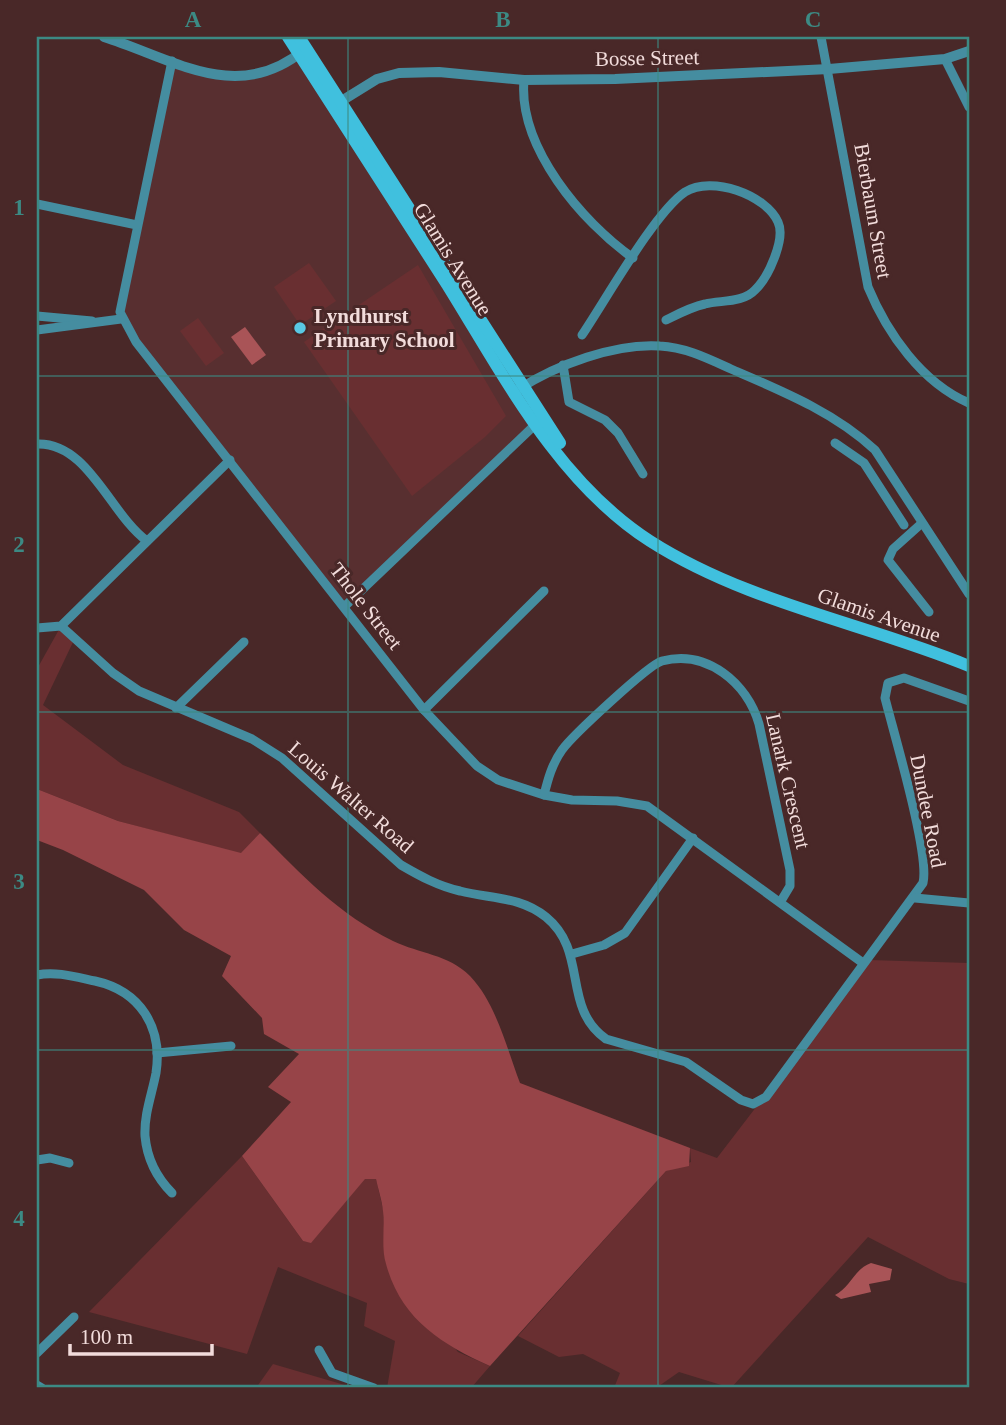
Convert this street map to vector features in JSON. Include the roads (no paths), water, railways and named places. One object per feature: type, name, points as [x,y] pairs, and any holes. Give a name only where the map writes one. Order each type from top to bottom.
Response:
[{"type":"main road","name":"Glamis Avenue","points":[[288,37],[301,46],[540,420],[557,453],[622,521],[649,540],[734,582],[844,625],[969,666]]},
{"type":"street","points":[[104,37],[218,75],[254,77],[271,72],[301,46]]},
{"type":"street","name":"Bierbaum Street","points":[[821,37],[829,69],[864,273],[873,298],[884,320],[926,374],[939,386],[969,403]]},
{"type":"street","name":"Bosse Street","points":[[338,104],[377,79],[399,73],[439,72],[524,80],[683,77],[945,59],[969,51]]},
{"type":"street","points":[[945,59],[969,107]]},
{"type":"street","points":[[37,330],[121,318],[137,226],[172,61]]},
{"type":"street","points":[[524,80],[536,145],[554,177],[595,226],[633,258]]},
{"type":"street","points":[[582,335],[633,258],[683,194],[701,185],[713,184],[736,190],[778,220],[780,238],[770,265],[754,292],[741,298],[694,307],[666,320]]},
{"type":"street","points":[[37,204],[137,226]]},
{"type":"street","points":[[37,316],[97,323]]},
{"type":"street","name":"Thole Street","points":[[121,318],[136,342],[424,710],[487,775],[544,795],[572,800],[640,804],[694,838],[863,963]]},
{"type":"street","points":[[519,390],[563,365],[626,349],[663,346],[704,357],[781,390],[848,427],[875,450],[969,594]]},
{"type":"street","points":[[563,365],[569,402],[605,420],[618,433],[643,474]]},
{"type":"street","points":[[345,607],[540,420]]},
{"type":"street","points":[[835,443],[864,463],[904,525]]},
{"type":"street","points":[[37,444],[50,444],[69,452],[133,530],[147,541]]},
{"type":"street","points":[[37,628],[61,626],[230,460]]},
{"type":"street","points":[[922,523],[892,549],[888,560],[929,612]]},
{"type":"street","points":[[424,710],[544,591]]},
{"type":"street","name":"Louis Walter Road","points":[[61,626],[113,673],[139,691],[252,739],[282,758],[401,865],[415,874],[446,887],[514,900],[531,907],[551,922],[572,954],[582,1013],[596,1032],[606,1039],[686,1062],[741,1100],[756,1103]]},
{"type":"street","points":[[176,708],[244,642]]},
{"type":"street","name":"Lanark Crescent","points":[[544,795],[550,771],[562,750],[651,666],[670,660],[694,661],[726,673],[752,702],[759,724],[790,870],[790,886],[781,901]]},
{"type":"street","name":"Dundee Road","points":[[756,1103],[766,1097],[863,963],[915,898],[924,878],[923,862],[885,690],[893,679],[904,678],[969,701]]},
{"type":"street","points":[[572,954],[604,945],[625,933],[694,838]]},
{"type":"street","points":[[915,898],[969,903]]},
{"type":"street","points":[[37,975],[74,977],[125,992],[148,1015],[158,1053],[147,1105],[145,1139],[155,1172],[172,1193]]},
{"type":"street","points":[[158,1053],[231,1046]]},
{"type":"street","points":[[37,1160],[50,1158],[69,1163]]},
{"type":"street","points":[[37,1353],[74,1317]]},
{"type":"street","points":[[319,1350],[332,1373],[374,1388]]},
{"type":"place","name":"Lyndhurst Primary School","points":[[300,328]]}]
